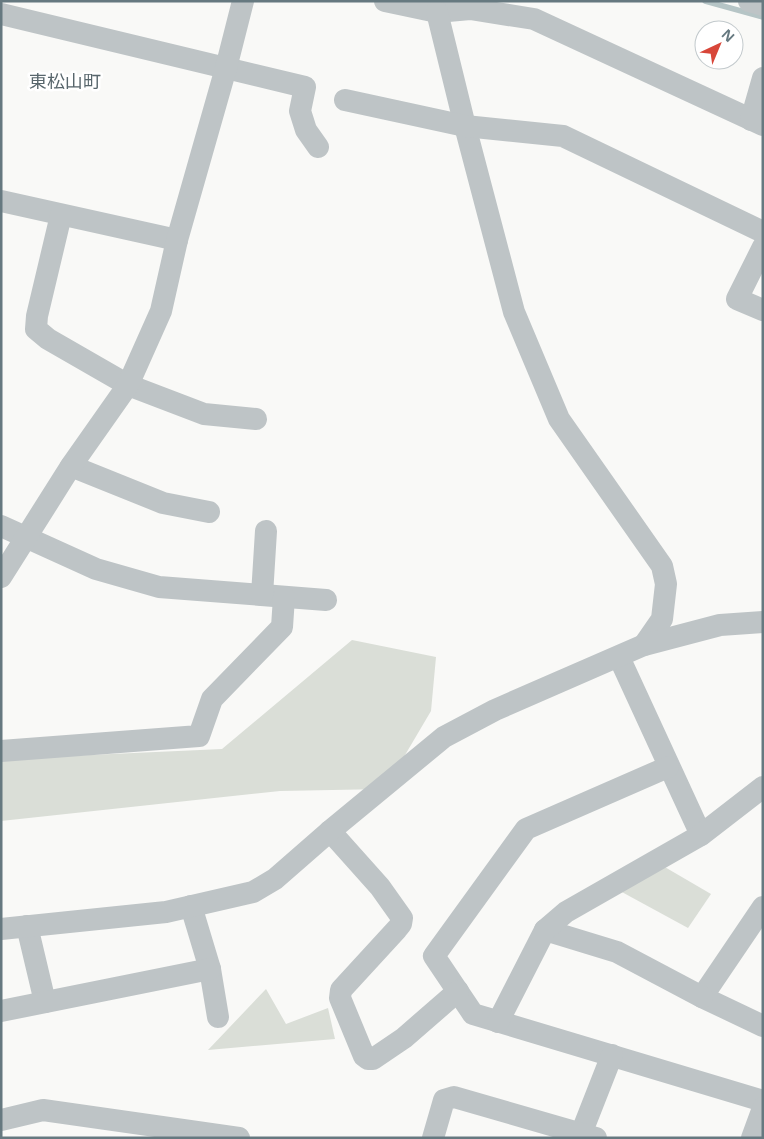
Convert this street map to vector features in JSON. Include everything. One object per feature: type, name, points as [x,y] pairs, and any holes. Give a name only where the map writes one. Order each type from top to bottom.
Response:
[{"type":"street","points":[[1,577],[71,466],[128,385],[161,311],[177,240],[243,1]]},
{"type":"street","points":[[386,1],[437,12],[472,5],[534,19],[757,123],[763,78]]},
{"type":"street","points":[[749,1],[763,5]]},
{"type":"street","points":[[437,12],[514,312],[559,419],[662,566],[666,584],[662,620],[644,645]]},
{"type":"street","points":[[1,14],[305,88],[300,111],[306,130],[318,147]]},
{"type":"street","points":[[344,100],[465,126],[563,136],[763,232]]},
{"type":"street","points":[[1,202],[177,240]]},
{"type":"street","points":[[61,215],[37,316],[36,329],[48,339],[128,385],[204,414],[256,419]]},
{"type":"street","points":[[763,248],[737,298],[763,310]]},
{"type":"street","points":[[71,466],[163,503],[209,512]]},
{"type":"street","points":[[1,526],[96,569],[159,587],[326,600]]},
{"type":"street","points":[[1,751],[199,736],[212,700],[282,627],[273,596],[266,531]]},
{"type":"street","points":[[1,929],[166,912],[252,892],[275,879],[444,737],[495,710],[644,645],[720,625],[763,622]]},
{"type":"street","points":[[619,657],[668,767],[701,835]]},
{"type":"street","points":[[668,767],[526,828],[434,956],[473,1014],[612,1055],[763,1108],[752,1138]]},
{"type":"street","points":[[498,1022],[545,930],[566,912],[701,835],[763,787]]},
{"type":"street","points":[[330,831],[380,887],[402,918],[401,924],[397,929],[341,990],[340,998],[364,1056],[368,1059],[373,1059],[404,1038],[458,991]]},
{"type":"street","points":[[191,906],[210,968],[218,1016]]},
{"type":"street","points":[[702,997],[763,907]]},
{"type":"street","points":[[27,926],[45,1002]]},
{"type":"street","points":[[545,930],[617,952],[702,997],[763,1026]]},
{"type":"street","points":[[1,1011],[210,968]]},
{"type":"street","points":[[433,1138],[444,1100],[454,1097],[589,1136],[612,1055]]},
{"type":"street","points":[[1,1120],[43,1110],[239,1138]]},
{"type":"shaded area","points":[[352,640],[436,657],[431,711],[385,789],[280,791],[1,821],[1,759],[222,749]]},
{"type":"shaded area","points":[[663,866],[711,894],[688,928],[620,891]]},
{"type":"shaded area","points":[[266,989],[286,1024],[328,1008],[335,1039],[208,1050]]},
{"type":"waterway","points":[[705,1],[763,17]]},
{"type":"district","name":"東松山町","points":[[65,82]]}]
